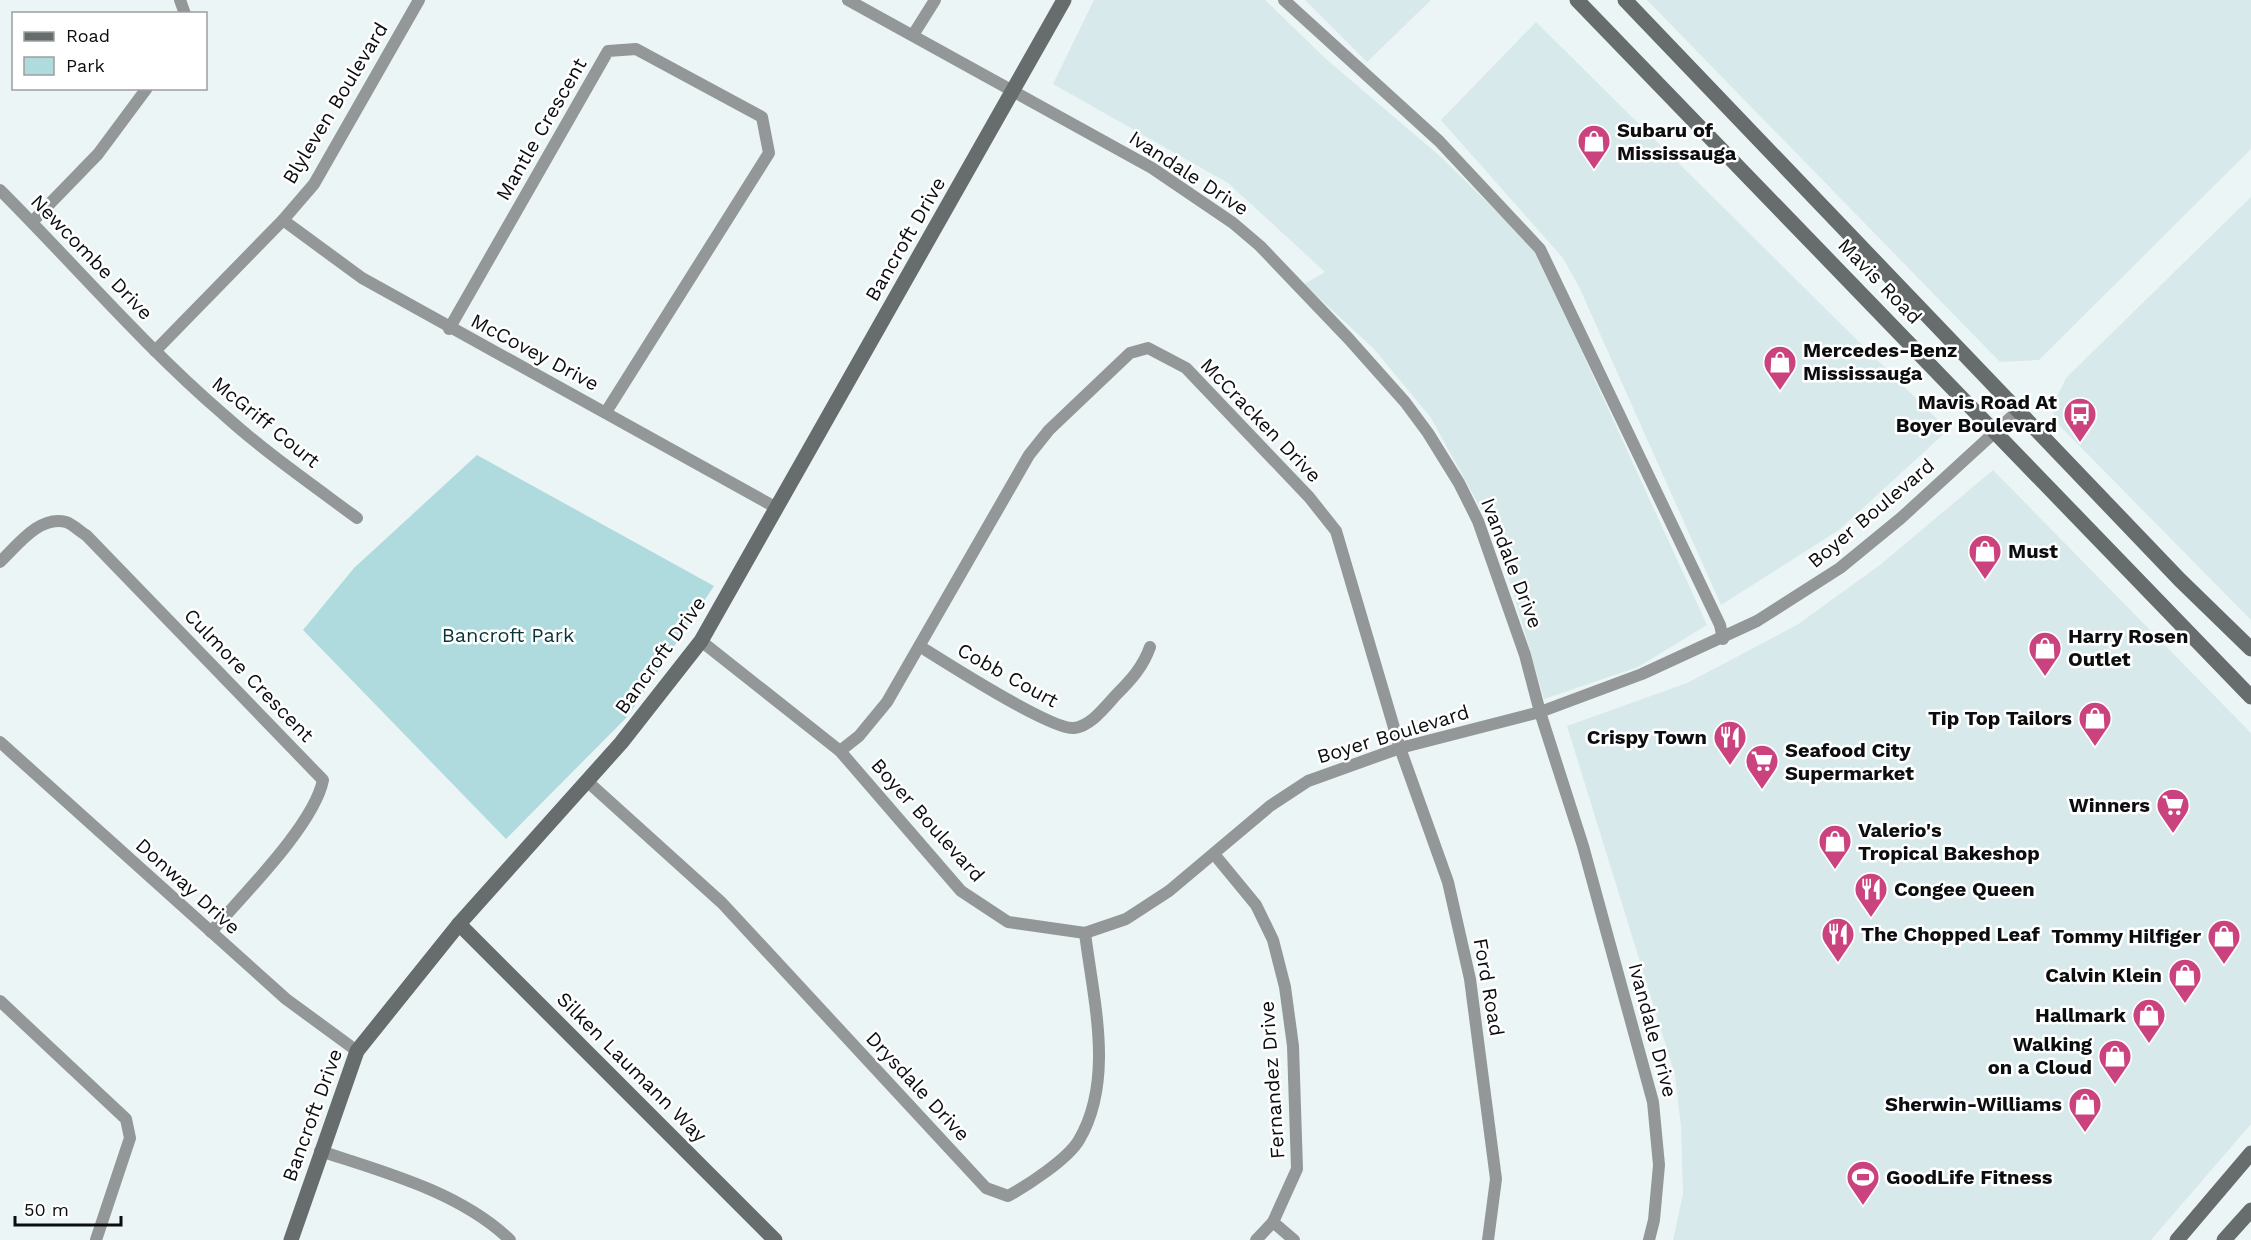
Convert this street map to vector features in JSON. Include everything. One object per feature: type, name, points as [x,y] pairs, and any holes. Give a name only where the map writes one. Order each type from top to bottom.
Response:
[{"type":"main road","name":"Bancroft Drive","points":[[291,1240],[320,1151],[357,1052],[459,924],[588,782],[701,641],[775,507],[1015,91],[1064,0]]},
{"type":"main road","name":"Mavis Road","points":[[1577,0],[2251,697]]},
{"type":"main road","name":"Mavis Road","points":[[1625,0],[2180,580],[2251,649]]},
{"type":"main road","name":"Silken Laumann Way","points":[[459,924],[775,1240]]},
{"type":"main road","points":[[2177,1240],[2251,1153]]},
{"type":"main road","points":[[2224,1240],[2251,1210]]},
{"type":"street","name":"Blyleven Boulevard","points":[[155,351],[283,220],[314,184],[419,0]]},
{"type":"street","points":[[848,0],[1015,91]]},
{"type":"street","points":[[913,35],[935,0]]},
{"type":"street","points":[[1284,0],[1439,141],[1540,249],[1720,626],[1723,639]]},
{"type":"street","name":"Mantle Crescent","points":[[449,329],[608,51],[636,49],[762,117],[769,153],[606,412]]},
{"type":"street","points":[[32,222],[98,154],[146,90]]},
{"type":"street","name":"Ivandale Drive","points":[[1015,91],[1152,168],[1233,223],[1276,263],[1405,402],[1453,473],[1478,521],[1525,655],[1540,711],[1583,846],[1653,1102],[1659,1165],[1654,1220],[1649,1240]]},
{"type":"street","name":"Newcombe Drive","points":[[0,190],[155,351]]},
{"type":"street","name":"McCovey Drive","points":[[283,220],[362,278],[449,329],[606,412],[775,507]]},
{"type":"street","name":"McCracken Drive","points":[[840,750],[859,736],[887,702],[921,647],[1029,455],[1049,430],[1130,353],[1148,348],[1186,368],[1309,497],[1336,531],[1400,748]]},
{"type":"street","name":"McGriff Court","points":[[155,351],[222,414],[277,460],[357,518]]},
{"type":"street","name":"Boyer Boulevard","points":[[701,641],[840,750],[961,891],[1008,922],[1085,933],[1126,919],[1169,891],[1270,806],[1308,781],[1400,748],[1540,711],[1642,674],[1723,639],[1757,621],[1840,568],[1901,518],[2019,410]]},
{"type":"street","name":"Culmore Crescent","points":[[0,562],[32,531],[46,524],[66,522],[86,535],[323,780],[320,795],[308,818],[211,932]]},
{"type":"street","name":"Cobb Court","points":[[921,647],[1042,718],[1074,728],[1088,722],[1132,678],[1145,662],[1150,647]]},
{"type":"street","name":"Donway Drive","points":[[0,742],[286,999],[357,1052]]},
{"type":"street","name":"Ford Road","points":[[1400,748],[1448,882],[1470,978],[1496,1179],[1488,1240]]},
{"type":"street","name":"Drysdale Drive","points":[[588,782],[722,903],[986,1188],[1008,1196],[1033,1182],[1078,1142],[1093,1107],[1100,1069],[1085,933]]},
{"type":"street","name":"Fernandez Drive","points":[[1214,854],[1256,904],[1273,940],[1285,987],[1293,1047],[1297,1169],[1273,1222],[1256,1240]]},
{"type":"street","points":[[0,1001],[126,1119],[130,1138],[96,1240]]},
{"type":"street","points":[[320,1151],[427,1188],[471,1212],[510,1240]]},
{"type":"street","points":[[1273,1222],[1294,1240]]},
{"type":"shaded area","points":[[1094,0],[1265,0],[1326,59],[1441,157],[1535,249],[1707,625],[1638,667],[1544,699],[1498,540],[1431,418],[1374,349],[1304,284],[1325,272],[1228,183],[1053,84]]},
{"type":"shaded area","points":[[1305,0],[1431,0],[1367,62]]},
{"type":"shaded area","points":[[1647,0],[2251,0],[2251,149],[2039,360],[2000,362]]},
{"type":"shaded area","points":[[1536,22],[1948,430],[1839,530],[1721,605],[1580,289],[1563,258],[1441,120]]},
{"type":"shaded area","points":[[2251,197],[2251,620],[2054,420],[2053,405],[2066,378]]},
{"type":"shaded area","points":[[1993,470],[2251,733],[2251,1124],[2151,1240],[1673,1240],[1683,1194],[1681,1127],[1675,1075],[1567,726],[1687,683],[1797,625],[1880,565]]},
{"type":"green space","name":"Bancroft Park","points":[[477,455],[714,586],[628,716],[506,839],[303,630],[354,568]]},
{"type":"place","name":"Subaru of Mississauga","points":[[1594,170]]},
{"type":"place","name":"Mercedes-Benz Mississauga","points":[[1780,391]]},
{"type":"place","name":"Mavis Road At Boyer Boulevard","points":[[2080,443]]},
{"type":"place","name":"Must","points":[[1985,580]]},
{"type":"place","name":"Harry Rosen Outlet","points":[[2045,677]]},
{"type":"place","name":"Tip Top Tailors","points":[[2095,747]]},
{"type":"place","name":"Crispy Town","points":[[1730,766]]},
{"type":"place","name":"Seafood City Supermarket","points":[[1762,790]]},
{"type":"place","name":"Winners","points":[[2173,834]]},
{"type":"place","name":"Valerio's Tropical Bakeshop","points":[[1835,870]]},
{"type":"place","name":"Congee Queen","points":[[1871,918]]},
{"type":"place","name":"The Chopped Leaf","points":[[1838,963]]},
{"type":"place","name":"Tommy Hilfiger","points":[[2224,965]]},
{"type":"place","name":"Calvin Klein","points":[[2185,1004]]},
{"type":"place","name":"Hallmark","points":[[2149,1044]]},
{"type":"place","name":"Walking on a Cloud","points":[[2115,1085]]},
{"type":"place","name":"Sherwin-Williams","points":[[2085,1133]]},
{"type":"place","name":"GoodLife Fitness","points":[[1863,1206]]}]
